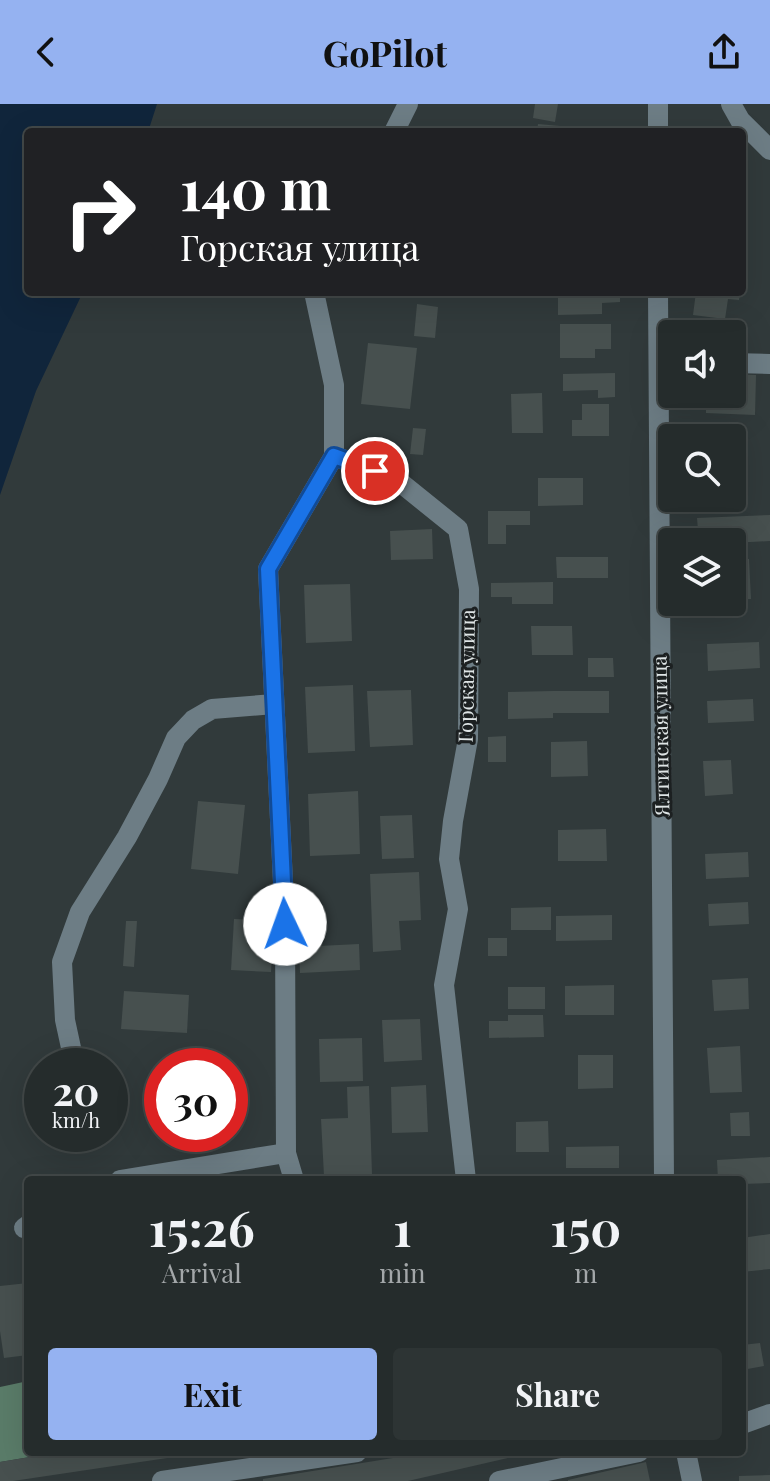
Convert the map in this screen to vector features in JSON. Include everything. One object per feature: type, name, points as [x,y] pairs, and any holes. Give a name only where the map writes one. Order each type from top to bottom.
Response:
[{"type":"street","points":[[396,128],[408,104]]},
{"type":"street","points":[[658,104],[658,128]]},
{"type":"street","points":[[731,104],[740,120],[770,150]]},
{"type":"street","points":[[293,1176],[286,1153],[285,924],[268,569],[334,456],[334,385],[315,296]]},
{"type":"street","name":"Ялтинская улица","points":[[658,296],[661,320]]},
{"type":"street","points":[[746,363],[770,364]]},
{"type":"street","name":"Ялтинская улица","points":[[664,1176],[665,408]]},
{"type":"street","name":"Горская улица","points":[[334,456],[396,479],[458,529],[461,544],[469,589],[468,739],[449,859],[458,909],[444,985],[466,1176]]},
{"type":"street","points":[[71,1048],[65,1020],[62,962],[80,912],[127,837],[176,738],[193,720],[212,709],[274,704]]},
{"type":"street","points":[[173,1176],[240,1171],[286,1153]]},
{"type":"street","points":[[746,1423],[770,1414]]},
{"type":"street","points":[[162,1481],[330,1456]]},
{"type":"street","points":[[499,1481],[620,1456]]},
{"type":"street","points":[[687,1456],[692,1481]]},
{"type":"green space","points":[[24,1382],[24,1456],[36,1456],[0,1462],[0,1387]]},
{"type":"water","points":[[0,104],[157,104],[149,128],[24,128],[24,296],[81,296],[36,391],[0,495]]},
{"type":"building","points":[[535,104],[558,104],[555,122],[533,118]]},
{"type":"building","points":[[538,124],[583,128],[538,128]]},
{"type":"building","points":[[558,296],[620,296],[620,302],[602,303],[602,314],[558,315]]},
{"type":"building","points":[[695,296],[740,296],[739,300],[728,299],[725,319],[693,315]]},
{"type":"building","points":[[417,304],[438,307],[435,338],[414,336]]},
{"type":"building","points":[[560,324],[611,324],[611,349],[595,349],[595,358],[560,358]]},
{"type":"building","points":[[368,343],[417,348],[410,409],[361,404]]},
{"type":"building","points":[[615,373],[615,397],[598,398],[598,390],[563,391],[563,374]]},
{"type":"building","points":[[746,375],[756,375],[755,415],[706,413],[706,408],[746,408]]},
{"type":"building","points":[[542,393],[543,433],[512,433],[511,394]]},
{"type":"building","points":[[582,404],[609,404],[609,436],[572,436],[572,420],[582,420]]},
{"type":"building","points":[[413,428],[426,429],[423,455],[410,454]]},
{"type":"building","points":[[538,478],[583,478],[583,505],[538,506]]},
{"type":"building","points":[[488,511],[530,511],[530,525],[506,525],[506,544],[488,544]]},
{"type":"building","points":[[770,515],[770,541],[746,542],[746,528],[698,528],[697,518]]},
{"type":"building","points":[[432,529],[433,559],[391,560],[390,531]]},
{"type":"building","points":[[556,557],[608,557],[608,578],[557,578]]},
{"type":"building","points":[[746,559],[749,559],[751,599],[746,599]]},
{"type":"building","points":[[553,582],[553,604],[512,604],[512,597],[491,597],[491,583]]},
{"type":"building","points":[[350,584],[352,641],[306,643],[304,585]]},
{"type":"building","points":[[531,626],[572,626],[573,655],[532,655]]},
{"type":"building","points":[[759,642],[760,668],[708,671],[707,644]]},
{"type":"building","points":[[588,658],[613,658],[614,677],[588,677]]},
{"type":"building","points":[[353,685],[355,751],[308,753],[305,687]]},
{"type":"building","points":[[411,690],[413,745],[370,747],[367,691]]},
{"type":"building","points":[[609,691],[609,713],[553,713],[553,718],[508,719],[508,692]]},
{"type":"building","points":[[753,699],[754,721],[708,723],[707,701]]},
{"type":"building","points":[[506,736],[506,762],[488,762],[488,737]]},
{"type":"building","points":[[587,741],[588,776],[551,777],[551,742]]},
{"type":"building","points":[[731,760],[733,794],[705,796],[703,761]]},
{"type":"building","points":[[358,791],[360,854],[310,856],[308,794]]},
{"type":"building","points":[[198,801],[245,805],[238,874],[191,869]]},
{"type":"building","points":[[412,815],[414,858],[382,859],[380,816]]},
{"type":"building","points":[[606,829],[607,861],[558,861],[558,830]]},
{"type":"building","points":[[748,852],[749,877],[706,879],[705,854]]},
{"type":"building","points":[[419,872],[421,920],[399,921],[401,950],[373,952],[370,874]]},
{"type":"building","points":[[748,902],[749,924],[709,926],[708,904]]},
{"type":"building","points":[[551,907],[551,930],[511,930],[511,908]]},
{"type":"building","points":[[612,915],[612,940],[556,941],[556,916]]},
{"type":"building","points":[[234,919],[274,921],[271,972],[231,970]]},
{"type":"building","points":[[126,921],[137,921],[134,967],[123,966]]},
{"type":"building","points":[[488,938],[507,938],[507,956],[488,956]]},
{"type":"building","points":[[359,944],[360,970],[300,973],[299,947]]},
{"type":"building","points":[[748,978],[749,1009],[714,1011],[712,980]]},
{"type":"building","points":[[614,985],[614,1015],[565,1015],[565,986]]},
{"type":"building","points":[[508,987],[545,987],[545,1009],[508,1009]]},
{"type":"building","points":[[124,991],[189,995],[187,1033],[121,1029]]},
{"type":"building","points":[[508,1015],[543,1015],[544,1037],[489,1038],[489,1021],[508,1021]]},
{"type":"building","points":[[420,1019],[422,1060],[384,1062],[382,1020]]},
{"type":"building","points":[[362,1038],[363,1081],[320,1082],[319,1039]]},
{"type":"building","points":[[740,1046],[742,1092],[710,1093],[707,1048]]},
{"type":"building","points":[[578,1055],[613,1055],[613,1088],[578,1089]]},
{"type":"building","points":[[426,1085],[428,1132],[392,1133],[391,1087]]},
{"type":"building","points":[[369,1086],[372,1174],[324,1176],[321,1119],[348,1118],[347,1087]]},
{"type":"building","points":[[749,1112],[750,1136],[731,1136],[730,1113]]},
{"type":"building","points":[[548,1121],[549,1152],[516,1152],[516,1122]]},
{"type":"building","points":[[619,1146],[619,1168],[566,1168],[566,1147]]},
{"type":"building","points":[[770,1157],[770,1183],[746,1184],[746,1176],[718,1176],[717,1160]]},
{"type":"building","points":[[770,1234],[770,1269],[746,1272],[746,1237]]},
{"type":"building","points":[[24,1283],[24,1356],[4,1358],[0,1331],[0,1286]]},
{"type":"building","points":[[760,1343],[764,1366],[746,1369],[746,1345]]},
{"type":"building","points":[[36,1456],[181,1456],[13,1481],[0,1481],[0,1462]]},
{"type":"building","points":[[405,1456],[517,1456],[408,1481],[263,1479]]},
{"type":"building","points":[[646,1462],[650,1481],[568,1481],[568,1480]]},
{"type":"building","points":[[770,1475],[770,1481],[739,1481],[739,1476]]},
{"type":"route","points":[[285,924],[268,569],[334,456],[375,471]]}]
